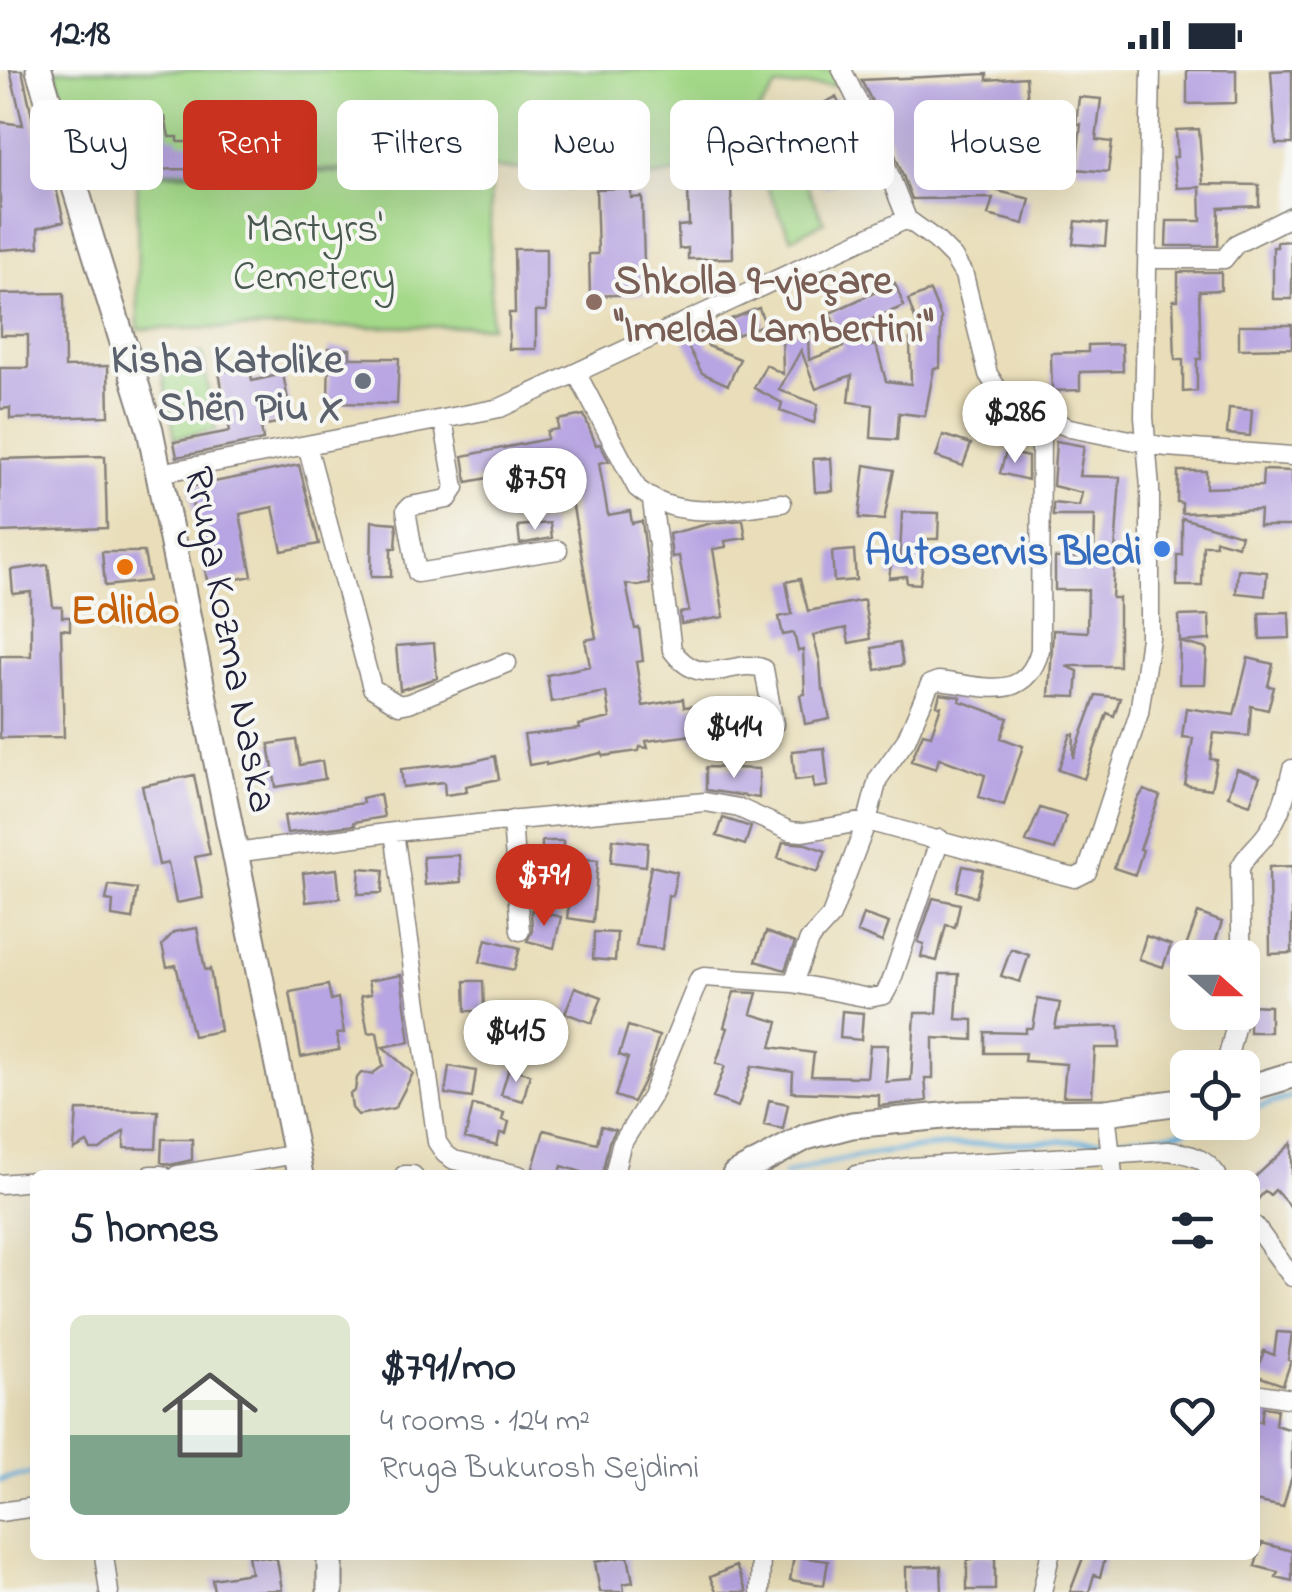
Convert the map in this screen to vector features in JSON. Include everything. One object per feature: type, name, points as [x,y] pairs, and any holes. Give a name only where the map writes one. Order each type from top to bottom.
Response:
[{"type":"main road","name":"Rruga Kozma Naska","points":[[39,70],[150,430],[298,1165]]},
{"type":"main road","points":[[1260,1085],[1292,1075]]},
{"type":"main road","points":[[744,1170],[806,1137],[852,1126],[963,1114],[1106,1119],[1170,1105]]},
{"type":"main road","points":[[330,1560],[330,1592]]},
{"type":"street","points":[[842,70],[870,126],[907,220],[936,240],[964,274],[982,354],[995,388],[1006,402],[1070,428],[1147,443],[1292,455]]},
{"type":"street","points":[[235,853],[394,832],[704,802],[738,808],[790,831],[868,821],[1076,878],[1091,866],[1139,713],[1150,638],[1144,417],[1151,70]]},
{"type":"street","points":[[1148,259],[1224,260],[1236,244],[1292,216]]},
{"type":"street","points":[[160,473],[500,408],[907,220]]},
{"type":"street","points":[[578,374],[637,488],[652,501],[692,512],[782,504]]},
{"type":"street","points":[[793,983],[809,940],[831,916],[868,821],[878,779],[906,740],[930,684],[938,681],[1018,686],[1036,666],[1040,650],[1040,418]]},
{"type":"street","points":[[443,419],[455,488],[448,499],[406,510],[417,573],[558,550]]},
{"type":"street","points":[[306,445],[372,688],[399,705],[507,663]]},
{"type":"street","points":[[652,501],[672,650],[682,663],[698,669],[719,673],[755,666],[764,669],[775,716],[774,724],[762,733]]},
{"type":"street","points":[[1241,940],[1240,868],[1245,856],[1262,840],[1284,808],[1292,769]]},
{"type":"street","points":[[512,820],[520,931]]},
{"type":"street","points":[[394,832],[437,1142],[444,1154],[454,1160],[497,1170]]},
{"type":"street","points":[[615,1170],[621,1145],[651,1097],[699,979],[793,983],[869,998],[884,995],[892,982],[940,839]]},
{"type":"street","points":[[1106,1119],[1111,1160]]},
{"type":"street","points":[[890,1170],[1111,1160],[1168,1151],[1193,1154],[1213,1170]]},
{"type":"street","points":[[238,1170],[298,1165]]},
{"type":"street","points":[[0,1184],[30,1181]]},
{"type":"street","points":[[1260,1233],[1292,1276]]},
{"type":"street","points":[[1260,1394],[1292,1399]]},
{"type":"street","points":[[0,1512],[30,1508]]},
{"type":"street","points":[[105,1560],[109,1592]]},
{"type":"street","points":[[760,1560],[760,1592]]},
{"type":"street","points":[[1042,1592],[1049,1560]]},
{"type":"green space","points":[[55,70],[832,70],[838,85],[776,87],[767,100],[670,100],[670,174],[655,177],[650,177],[650,100],[518,100],[518,169],[498,168],[498,100],[337,100],[337,170],[317,170],[317,100],[183,100],[183,171],[163,171],[163,100],[64,100]]},
{"type":"green space","name":"Martyrs' Cemetery","points":[[317,172],[337,172],[337,190],[490,190],[491,326],[138,329],[137,190],[163,190],[163,174],[183,174],[183,190],[317,190]]},
{"type":"green space","points":[[768,190],[809,190],[824,222],[791,238]]},
{"type":"green space","points":[[202,353],[216,430],[175,438],[160,361]]},
{"type":"building","points":[[10,70],[22,70],[30,107],[30,190],[56,190],[64,221],[38,228],[39,247],[0,250],[0,122],[23,125]]},
{"type":"building","points":[[1187,70],[1236,70],[1236,103],[1187,104]]},
{"type":"building","points":[[1292,70],[1292,144],[1276,144],[1271,71]]},
{"type":"building","points":[[987,74],[987,80],[1026,77],[1028,100],[914,100],[914,190],[994,190],[1030,199],[1024,224],[988,215],[993,198],[912,199],[894,152],[894,100],[871,100],[861,80]]},
{"type":"building","points":[[1079,97],[1101,99],[1096,140],[1112,142],[1108,172],[1076,169],[1081,124],[1076,124]]},
{"type":"building","points":[[163,117],[169,137],[178,137],[178,142],[183,142],[183,169],[163,170]]},
{"type":"building","points":[[1199,129],[1203,184],[1259,185],[1259,206],[1219,208],[1218,246],[1166,246],[1167,221],[1201,221],[1200,187],[1177,188],[1173,157],[1177,157],[1176,130]]},
{"type":"building","points":[[596,190],[631,190],[631,198],[642,197],[645,294],[590,296],[589,254],[598,254]]},
{"type":"building","points":[[688,190],[731,190],[733,258],[688,259],[688,248],[679,249],[678,226],[689,225]]},
{"type":"building","points":[[1076,221],[1107,224],[1105,246],[1073,244]]},
{"type":"building","points":[[1292,241],[1292,299],[1273,299],[1273,247],[1277,247],[1277,242]]},
{"type":"building","points":[[514,249],[546,249],[546,311],[536,311],[536,349],[509,349],[509,313],[515,313]]},
{"type":"building","points":[[1178,272],[1221,272],[1221,290],[1199,291],[1201,359],[1197,359],[1197,391],[1183,392],[1183,360],[1175,360],[1173,300],[1178,300]]},
{"type":"building","points":[[895,283],[904,306],[863,323],[872,346],[876,345],[886,381],[911,384],[910,339],[922,338],[908,300],[930,291],[941,318],[940,368],[934,368],[925,416],[899,413],[897,440],[871,438],[873,405],[849,402],[852,375],[816,389],[801,350],[779,390],[818,404],[814,423],[780,411],[782,403],[754,388],[766,365],[783,374],[782,332],[811,331],[809,360],[843,347],[830,313]]},
{"type":"building","points":[[64,293],[65,367],[108,366],[109,416],[10,419],[10,408],[0,409],[0,368],[28,368],[28,335],[0,335],[0,294]]},
{"type":"building","points":[[759,308],[765,324],[737,335],[731,319]]},
{"type":"building","points":[[1239,325],[1292,325],[1292,348],[1239,349]]},
{"type":"building","points":[[703,331],[708,346],[740,359],[728,385],[702,373],[683,337]]},
{"type":"building","points":[[1122,344],[1123,371],[1080,372],[1080,390],[1052,391],[1051,353],[1088,352],[1088,345]]},
{"type":"building","name":"Kisha Katolike Shën Piu X","points":[[329,348],[350,349],[350,358],[399,358],[397,404],[328,403]]},
{"type":"building","points":[[250,366],[252,381],[283,374],[292,420],[261,426],[263,440],[177,457],[174,442],[230,431],[219,372]]},
{"type":"building","points":[[1229,408],[1252,410],[1250,436],[1227,434]]},
{"type":"building","points":[[584,415],[596,445],[600,444],[609,461],[599,463],[608,515],[630,511],[632,523],[642,521],[650,584],[626,584],[635,629],[639,628],[643,661],[636,662],[643,706],[683,699],[684,707],[739,703],[740,728],[717,728],[718,739],[694,742],[693,735],[646,741],[648,748],[640,747],[639,751],[529,765],[524,735],[580,729],[579,725],[610,718],[606,692],[551,702],[547,675],[590,666],[585,640],[596,638],[566,467],[557,470],[556,462],[504,469],[504,475],[467,482],[463,456],[547,439],[547,431],[558,429],[558,420]]},
{"type":"building","points":[[943,435],[971,444],[963,466],[936,457]]},
{"type":"building","points":[[1056,441],[1084,446],[1079,476],[1120,477],[1112,598],[1119,598],[1119,666],[1066,666],[1078,671],[1076,697],[1049,696],[1053,630],[1087,632],[1088,590],[1055,590],[1055,558],[1094,557],[1095,516],[1053,516],[1053,503],[1079,506],[1082,493],[1053,486]]},
{"type":"building","points":[[1006,452],[1028,457],[1028,480],[1000,473]]},
{"type":"building","points":[[105,456],[107,528],[0,532],[0,459]]},
{"type":"building","points":[[831,458],[833,491],[815,492],[813,459]]},
{"type":"building","points":[[299,465],[319,544],[282,551],[273,507],[240,514],[252,576],[208,585],[189,487]]},
{"type":"building","points":[[865,465],[894,470],[884,520],[859,518]]},
{"type":"building","points":[[1263,470],[1292,471],[1292,526],[1259,526],[1260,510],[1182,513],[1182,503],[1177,502],[1178,471],[1206,471],[1206,488],[1262,486]]},
{"type":"building","points":[[902,512],[939,513],[938,539],[926,539],[920,584],[907,583],[906,576],[889,578],[892,557],[900,558]]},
{"type":"building","points":[[1182,518],[1241,535],[1238,546],[1216,540],[1216,545],[1203,545],[1202,586],[1177,586]]},
{"type":"building","points":[[743,520],[746,538],[725,541],[726,547],[713,549],[724,617],[681,624],[680,613],[689,611],[679,556],[672,557],[669,534]]},
{"type":"building","points":[[372,521],[396,523],[391,577],[371,577]]},
{"type":"building","points":[[550,523],[552,538],[520,544],[518,526]]},
{"type":"building","points":[[854,550],[856,580],[834,582],[832,552]]},
{"type":"building","name":"Edlido","points":[[102,552],[144,552],[149,581],[105,586]]},
{"type":"building","points":[[48,565],[53,607],[62,607],[62,617],[70,617],[70,630],[61,629],[64,737],[0,738],[0,656],[31,656],[31,592],[13,594],[11,570]]},
{"type":"building","points":[[1238,569],[1267,572],[1265,596],[1236,593]]},
{"type":"building","points":[[800,579],[808,611],[864,600],[870,639],[849,643],[846,628],[813,635],[830,719],[805,724],[800,695],[805,694],[803,650],[798,651],[794,633],[783,635],[779,617],[792,614],[786,582]]},
{"type":"building","points":[[1289,612],[1290,638],[1260,639],[1259,613]]},
{"type":"building","points":[[1209,615],[1210,640],[1180,642],[1179,616]]},
{"type":"building","points":[[1180,642],[1207,649],[1205,684],[1179,684]]},
{"type":"building","points":[[434,643],[437,678],[400,690],[396,646]]},
{"type":"building","points":[[899,643],[903,665],[876,670],[872,648]]},
{"type":"building","points":[[1248,658],[1273,664],[1268,686],[1274,687],[1268,710],[1251,706],[1249,736],[1214,733],[1210,759],[1217,760],[1211,789],[1185,785],[1193,738],[1182,737],[1186,708],[1234,715]]},
{"type":"building","points":[[940,694],[961,697],[960,701],[1008,718],[1001,738],[1023,746],[1004,805],[979,797],[985,775],[939,758],[936,769],[911,761],[923,733],[931,735],[941,706],[937,705]]},
{"type":"building","points":[[1096,695],[1120,698],[1114,716],[1107,713],[1084,779],[1058,770],[1071,734],[1073,758]]},
{"type":"building","points":[[296,740],[300,765],[322,761],[325,779],[276,787],[269,744]]},
{"type":"building","points":[[824,748],[828,786],[814,788],[813,778],[795,780],[792,751]]},
{"type":"building","points":[[495,756],[499,779],[466,786],[467,792],[445,795],[444,782],[403,787],[401,769]]},
{"type":"building","points":[[706,767],[759,769],[759,798],[706,790]]},
{"type":"building","points":[[1237,769],[1260,777],[1250,804],[1228,796]]},
{"type":"building","points":[[194,775],[210,854],[195,857],[203,898],[176,903],[168,863],[159,865],[142,786]]},
{"type":"building","points":[[1144,790],[1160,796],[1140,849],[1143,850],[1135,875],[1114,868]]},
{"type":"building","points":[[380,794],[384,817],[354,822],[355,825],[287,833],[284,816],[363,803],[362,798]]},
{"type":"building","points":[[1040,808],[1066,816],[1055,850],[1026,842]]},
{"type":"building","points":[[723,818],[751,827],[745,845],[717,836]]},
{"type":"building","points":[[613,839],[648,843],[646,866],[611,862]]},
{"type":"building","points":[[542,841],[563,841],[563,866],[542,866]]},
{"type":"building","points":[[783,842],[826,851],[818,872],[778,858]]},
{"type":"building","points":[[459,855],[461,882],[425,885],[423,857]]},
{"type":"building","points":[[569,858],[598,860],[593,922],[567,918],[572,883],[566,883]]},
{"type":"building","points":[[651,866],[677,872],[672,896],[668,895],[662,949],[636,946]]},
{"type":"building","points":[[963,866],[983,870],[976,897],[957,891]]},
{"type":"building","points":[[1292,866],[1292,953],[1270,954],[1269,867]]},
{"type":"building","points":[[360,868],[384,870],[382,893],[358,894]]},
{"type":"building","points":[[337,869],[340,898],[306,902],[303,873]]},
{"type":"building","points":[[109,885],[137,889],[132,919],[112,916],[113,901],[106,900]]},
{"type":"building","points":[[933,898],[960,904],[955,927],[946,925],[937,961],[921,957],[924,944],[918,942]]},
{"type":"building","points":[[531,910],[561,917],[554,948],[527,941],[532,931]]},
{"type":"building","points":[[1198,913],[1222,922],[1216,940],[1188,940]]},
{"type":"building","points":[[863,914],[889,923],[882,942],[857,932]]},
{"type":"building","points":[[197,928],[205,970],[210,969],[220,1031],[193,1036],[176,965],[167,967],[162,945],[174,932]]},
{"type":"building","points":[[594,932],[617,933],[615,961],[593,959]]},
{"type":"building","points":[[766,932],[795,943],[785,970],[756,961]]},
{"type":"building","points":[[1146,936],[1170,945],[1163,967],[1139,959]]},
{"type":"building","points":[[486,939],[520,948],[514,970],[480,962]]},
{"type":"building","points":[[1011,949],[1029,955],[1020,982],[1001,976]]},
{"type":"building","points":[[940,974],[959,974],[956,1019],[973,1020],[973,1040],[933,1038],[933,1078],[925,1078],[927,1101],[879,1106],[879,1095],[792,1092],[793,1072],[752,1066],[738,1107],[713,1098],[725,1066],[716,1063],[728,1028],[724,1027],[734,992],[757,993],[751,1014],[778,1022],[771,1047],[814,1053],[811,1076],[867,1077],[870,1045],[888,1045],[886,1082],[911,1080],[915,1013],[937,1013]]},
{"type":"building","points":[[401,975],[410,1042],[383,1047],[413,1073],[395,1108],[358,1115],[352,1108],[350,1094],[355,1091],[357,1078],[383,1066],[377,1032],[368,1033],[361,996],[371,994],[368,981]]},
{"type":"building","points":[[465,981],[483,981],[484,1011],[466,1011]]},
{"type":"building","points":[[328,985],[331,1000],[338,998],[344,1033],[337,1034],[339,1050],[301,1057],[290,992]]},
{"type":"building","points":[[575,987],[602,997],[592,1023],[565,1013]]},
{"type":"building","points":[[1038,999],[1060,1003],[1055,1028],[1119,1026],[1120,1048],[1095,1048],[1092,1096],[1063,1096],[1066,1064],[1024,1061],[1025,1053],[985,1053],[985,1032],[1026,1033],[1026,1028],[1033,1028]]},
{"type":"building","points":[[1260,1006],[1270,1006],[1270,1032],[1249,1032],[1260,1030]]},
{"type":"building","points":[[842,1011],[863,1013],[861,1040],[840,1038]]},
{"type":"building","points":[[628,1026],[659,1036],[647,1075],[633,1102],[615,1096],[628,1058],[619,1055]]},
{"type":"building","points":[[449,1066],[476,1071],[472,1098],[445,1094]]},
{"type":"building","points":[[509,1068],[530,1074],[523,1101],[501,1095]]},
{"type":"building","points":[[769,1100],[788,1104],[783,1129],[764,1125]]},
{"type":"building","points":[[473,1105],[504,1113],[502,1120],[509,1122],[506,1134],[500,1133],[497,1146],[465,1138]]},
{"type":"building","points":[[77,1110],[158,1111],[156,1149],[124,1148],[124,1131],[100,1150],[91,1150],[87,1143],[74,1150]]},
{"type":"building","points":[[601,1126],[616,1130],[603,1170],[562,1166],[561,1170],[532,1170],[544,1130],[597,1143]]},
{"type":"building","points":[[162,1139],[192,1139],[192,1160],[170,1165],[161,1162]]},
{"type":"building","points":[[1292,1143],[1292,1209],[1275,1190],[1270,1195],[1265,1191],[1260,1197],[1260,1172]]},
{"type":"building","points":[[1277,1332],[1292,1333],[1288,1360],[1291,1361],[1283,1385],[1260,1377],[1264,1351],[1274,1355]]},
{"type":"building","points":[[1263,1407],[1277,1409],[1275,1425],[1292,1430],[1292,1476],[1283,1507],[1260,1502]]},
{"type":"building","points":[[1262,1543],[1292,1551],[1292,1581],[1276,1577],[1278,1572],[1255,1566],[1260,1560]]},
{"type":"building","points":[[249,1560],[277,1560],[282,1590],[214,1592],[212,1579],[251,1573]]},
{"type":"building","points":[[629,1560],[633,1582],[623,1584],[624,1592],[600,1592],[595,1562]]},
{"type":"building","points":[[793,1560],[828,1561],[824,1585],[790,1580]]},
{"type":"building","points":[[967,1560],[995,1560],[995,1590],[967,1590]]},
{"type":"building","points":[[1082,1560],[1105,1560],[1100,1577],[1094,1575],[1089,1592],[1070,1592]]},
{"type":"building","points":[[736,1566],[747,1592],[716,1592],[710,1577]]},
{"type":"building","points":[[941,1566],[942,1592],[906,1592],[906,1567]]},
{"type":"waterway","points":[[1260,1107],[1292,1097]]},
{"type":"waterway","points":[[1114,1139],[1170,1133]]},
{"type":"waterway","points":[[801,1170],[901,1150],[1103,1140]]},
{"type":"waterway","points":[[0,1480],[30,1474]]},
{"type":"place","name":"Shkolla 9-vjeçare \"Imelda Lambertini\"","points":[[594,302]]},
{"type":"place","name":"Kisha Katolike Shën Piu X","points":[[363,381]]},
{"type":"place","name":"Autoservis Bledi","points":[[1162,549]]},
{"type":"place","name":"Edlido","points":[[125,567]]}]
